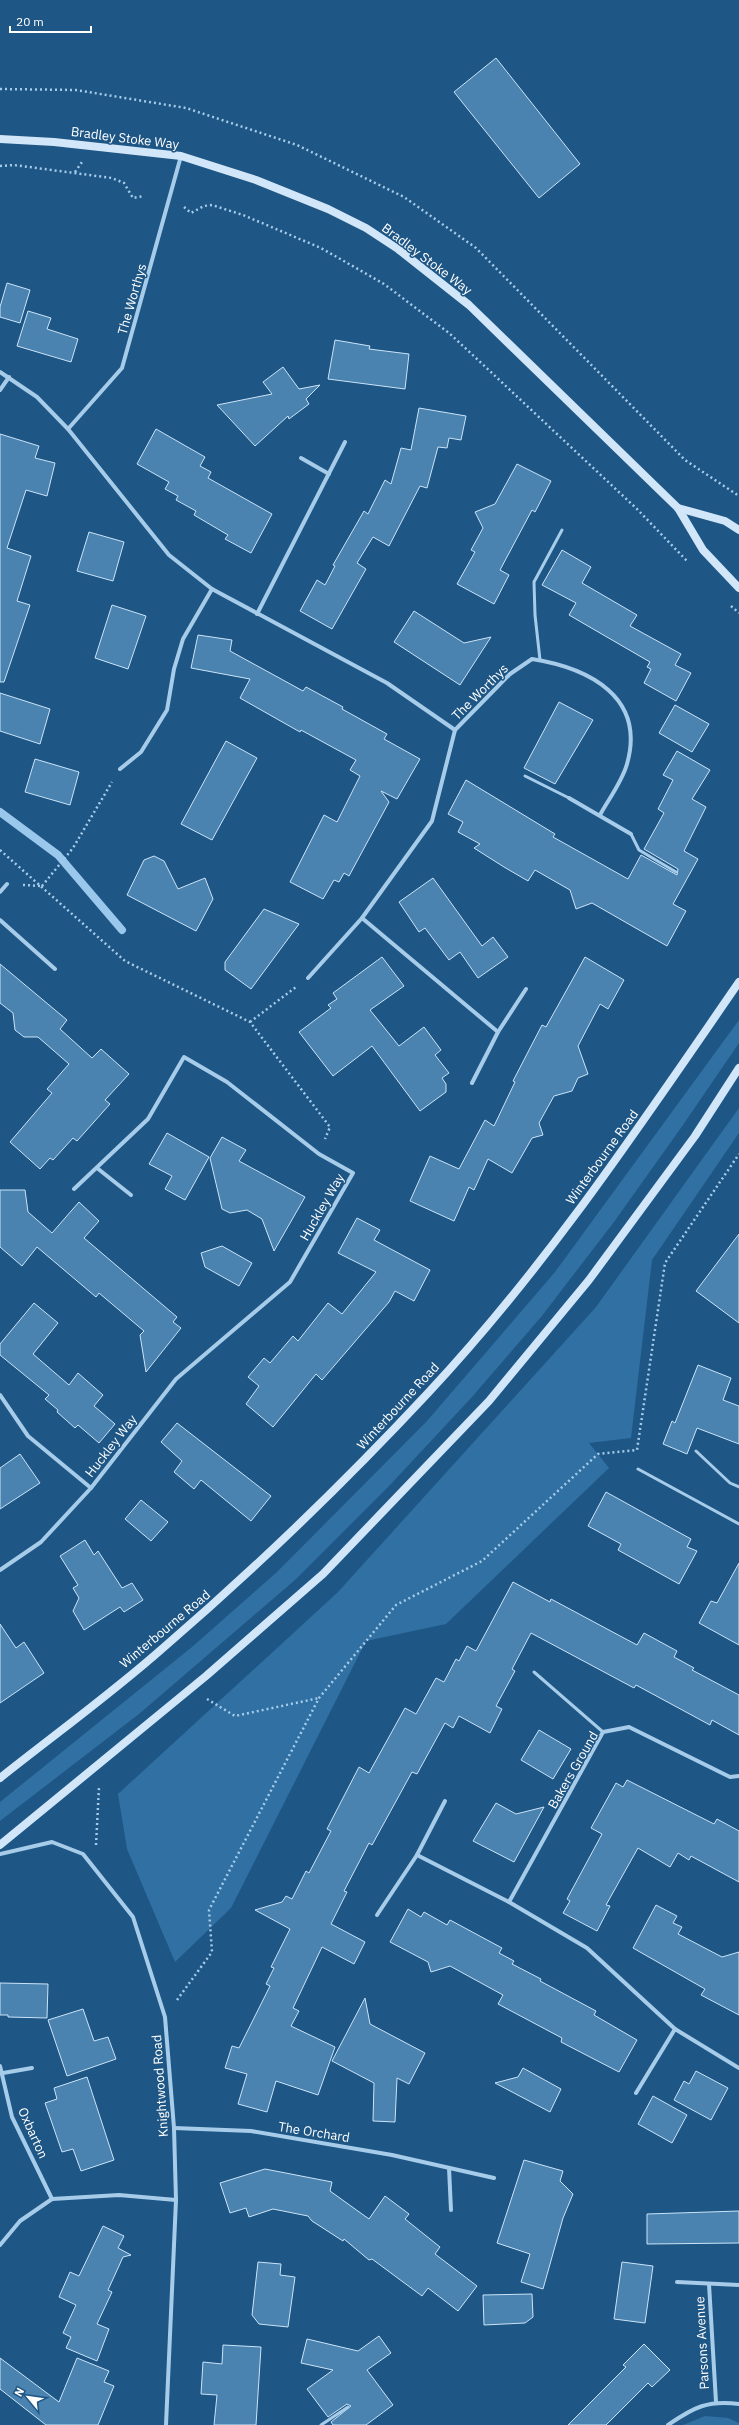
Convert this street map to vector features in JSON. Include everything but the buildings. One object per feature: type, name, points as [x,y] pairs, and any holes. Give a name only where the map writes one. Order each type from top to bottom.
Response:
[{"type":"main road","name":"Bradley Stoke Way","points":[[0,139],[54,142],[181,156],[256,180],[328,209],[366,228],[398,249],[469,305],[678,508],[703,550],[739,588]]},
{"type":"main road","name":"Bradley Stoke Way","points":[[678,508],[725,521],[739,530]]},
{"type":"main road","name":"Winterbourne Road","points":[[0,1778],[162,1650],[284,1540],[429,1392],[550,1248],[654,1107],[739,982]]},
{"type":"main road","points":[[0,1845],[206,1676],[323,1574],[489,1401],[589,1280],[695,1136],[739,1068]]},
{"type":"street","name":"The Worthys","points":[[68,429],[122,368],[181,156]]},
{"type":"street","name":"The Worthys","points":[[0,372],[9,376],[37,397],[68,429],[169,556],[212,588],[257,614],[387,683],[455,730]]},
{"type":"street","points":[[0,390],[9,376]]},
{"type":"street","points":[[257,614],[346,442]]},
{"type":"street","points":[[301,458],[329,474]]},
{"type":"street","points":[[120,769],[141,752],[168,710],[174,669],[183,639],[212,588]]},
{"type":"street","name":"The Worthys","points":[[308,978],[362,918],[432,820],[455,730],[510,674],[532,659],[540,660]]},
{"type":"street","points":[[540,660],[557,664],[603,685],[615,694],[629,718],[631,744],[627,766],[600,816]]},
{"type":"street","points":[[569,798],[631,834]]},
{"type":"street","points":[[0,892],[7,884]]},
{"type":"street","points":[[362,918],[498,1032]]},
{"type":"street","points":[[0,920],[55,968]]},
{"type":"street","points":[[472,1083],[498,1032],[526,989]]},
{"type":"street","name":"Huckley Way","points":[[0,1570],[41,1542],[91,1488],[176,1379],[290,1282],[353,1173],[319,1154],[227,1082],[184,1057],[148,1119],[98,1168],[74,1189]]},
{"type":"street","points":[[98,1168],[131,1195]]},
{"type":"street","name":"Huckley Way","points":[[0,1395],[28,1436],[91,1488]]},
{"type":"street","name":"Bakers Ground","points":[[509,1902],[603,1732],[629,1727],[730,1777],[739,1776]]},
{"type":"street","points":[[377,1915],[417,1855],[445,1801]]},
{"type":"street","points":[[0,1854],[52,1842],[83,1854]]},
{"type":"street","name":"Knightwood Road","points":[[83,1854],[133,1917],[165,2017],[174,2128],[176,2200],[166,2425]]},
{"type":"street","points":[[417,1855],[509,1902],[588,1948],[675,2030],[739,2068]]},
{"type":"street","points":[[636,2093],[675,2030]]},
{"type":"street","name":"Oxbarton","points":[[0,2066],[3,2073],[12,2117],[52,2199]]},
{"type":"street","points":[[3,2073],[32,2068]]},
{"type":"street","name":"The Orchard","points":[[174,2128],[251,2131],[392,2155],[494,2178]]},
{"type":"street","points":[[449,2168],[451,2210]]},
{"type":"street","points":[[0,2245],[20,2221],[52,2199],[119,2195],[176,2200]]},
{"type":"street","name":"Parsons Avenue","points":[[677,2282],[739,2285]]},
{"type":"street","name":"Parsons Avenue","points":[[709,2284],[716,2402]]},
{"type":"street","name":"Parsons Avenue","points":[[668,2425],[699,2406],[716,2402],[739,2404]]},
{"type":"lane","points":[[540,660],[535,615],[534,582],[562,530]]},
{"type":"lane","points":[[526,776],[569,798]]},
{"type":"lane","points":[[631,834],[639,850],[676,872]]},
{"type":"lane","points":[[696,1451],[730,1483],[739,1488]]},
{"type":"lane","points":[[638,1469],[739,1524]]},
{"type":"lane","points":[[534,1672],[603,1732]]},
{"type":"lane","points":[[321,2425],[348,2407]]},
{"type":"path","points":[[0,166],[14,165],[112,178],[124,183],[133,198],[144,196]]},
{"type":"path","points":[[183,205],[191,213],[204,206],[220,207],[287,232],[320,248],[384,284],[416,307],[460,344],[638,510],[674,548]]},
{"type":"path","points":[[42,886],[73,848],[120,769]]},
{"type":"path","points":[[0,850],[125,961],[250,1022],[330,1126],[319,1154]]},
{"type":"path","points":[[250,1022],[308,978]]},
{"type":"path","points":[[165,2017],[212,1952],[209,1910],[319,1698],[396,1605],[482,1561],[598,1454],[637,1450],[666,1263],[739,1154]]},
{"type":"path","points":[[205,1697],[235,1716],[319,1698]]},
{"type":"path","points":[[83,1854],[98,1844],[99,1779]]},
{"type":"shaded area","points":[[739,1020],[739,1043],[683,1125],[614,1222],[541,1317],[472,1397],[390,1485],[295,1580],[139,1714],[0,1821],[0,1802],[192,1647],[277,1572],[427,1421],[555,1272]]},
{"type":"shaded area","points":[[739,1108],[739,1133],[652,1260],[631,1438],[589,1443],[609,1468],[446,1624],[366,1641],[231,1908],[175,1962],[127,1849],[118,1794],[338,1592],[596,1307]]},
{"type":"shaded area","points":[[705,2416],[728,2418],[739,2423],[739,2425],[683,2425]]},
{"type":"waterway","points":[[0,812],[58,855],[122,930]]}]
